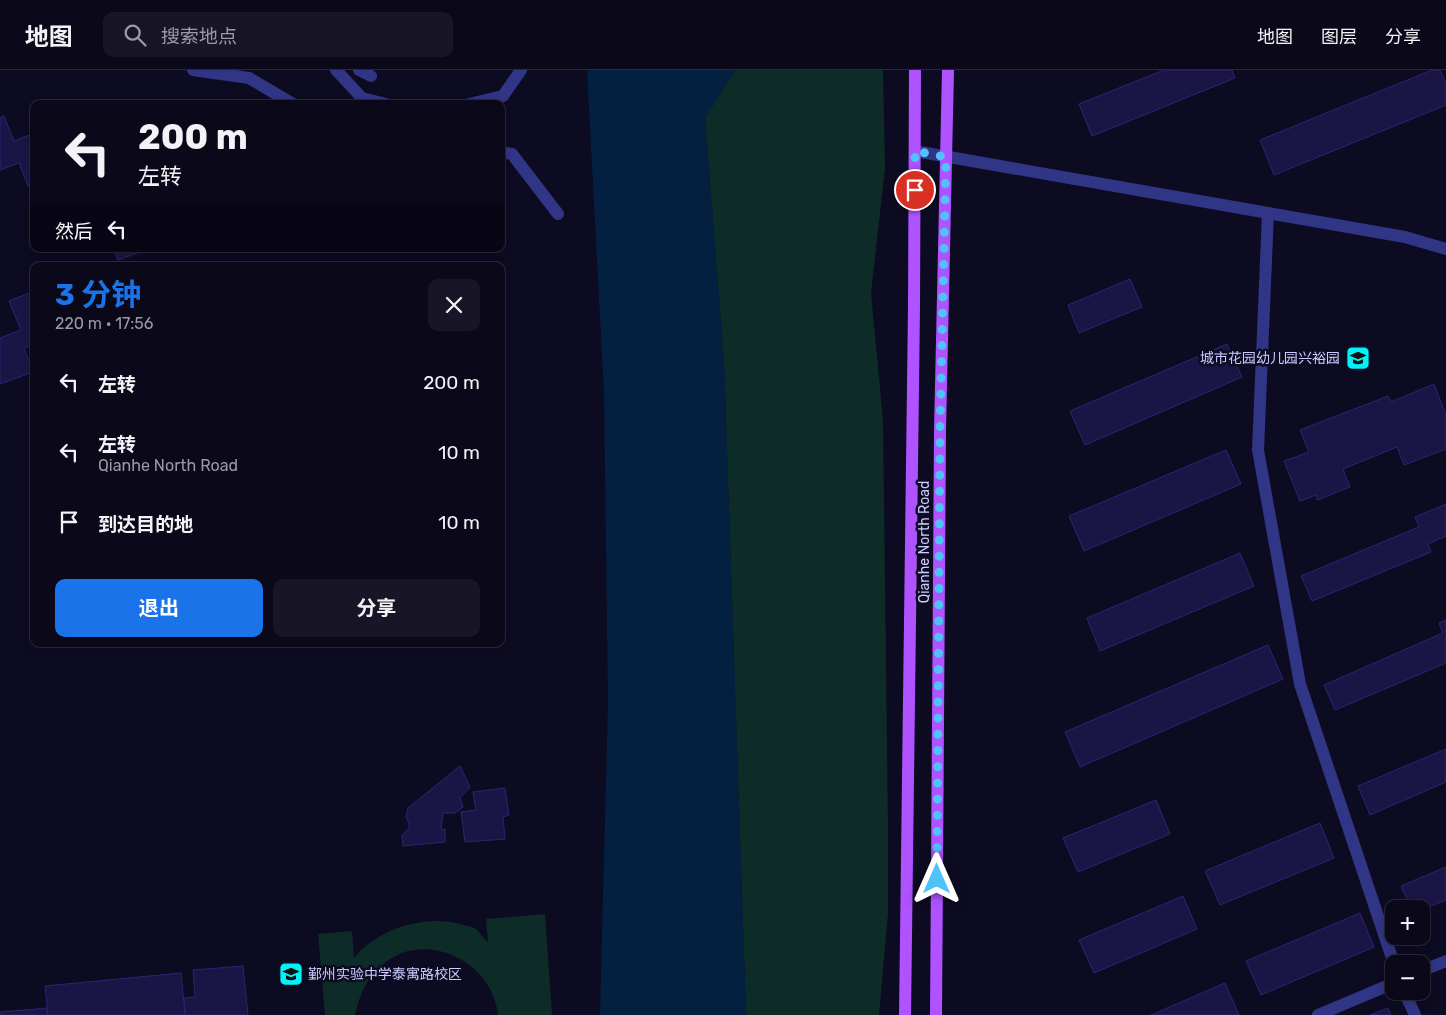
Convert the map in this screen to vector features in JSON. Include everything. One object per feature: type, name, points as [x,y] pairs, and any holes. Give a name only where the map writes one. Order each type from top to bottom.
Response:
[{"type":"main road","name":"Qianhe North Road","points":[[905,1015],[915,70]]},
{"type":"main road","name":"Qianhe North Road","points":[[936,1015],[940,441],[948,70]]},
{"type":"street","points":[[194,70],[249,78],[286,100]]},
{"type":"street","points":[[336,70],[362,98],[370,100]]},
{"type":"street","points":[[359,70],[371,76]]},
{"type":"street","points":[[486,100],[503,96],[521,70]]},
{"type":"street","points":[[915,151],[1405,237],[1446,249]]},
{"type":"street","points":[[505,153],[512,154],[558,214]]},
{"type":"street","points":[[1268,213],[1258,450],[1300,684],[1391,955]]},
{"type":"street","points":[[1430,967],[1446,961]]},
{"type":"street","points":[[1318,1015],[1385,987]]},
{"type":"street","points":[[1408,1000],[1415,1015]]},
{"type":"green space","points":[[735,70],[883,70],[885,168],[871,293],[883,420],[888,829],[888,913],[879,1015],[746,1015],[724,363],[705,118]]},
{"type":"green space","points":[[545,914],[552,1015],[498,1015],[493,996],[484,979],[470,966],[454,956],[436,950],[417,950],[399,954],[376,970],[364,988],[355,1015],[325,1015],[318,934],[352,931],[354,958],[376,939],[404,926],[434,921],[449,922],[474,928],[488,942],[486,919]]},
{"type":"water","points":[[587,70],[735,70],[705,118],[724,363],[746,1015],[600,1015],[608,702],[604,393]]},
{"type":"building","points":[[1164,70],[1232,70],[1235,78],[1092,136],[1079,104]]},
{"type":"building","points":[[1432,70],[1440,70],[1446,84],[1446,105],[1274,175],[1260,140]]},
{"type":"building","points":[[4,116],[14,141],[30,135],[30,185],[28,186],[19,163],[0,170],[0,118]]},
{"type":"building","points":[[114,252],[140,252],[118,260]]},
{"type":"building","points":[[1130,279],[1142,307],[1079,333],[1068,305]]},
{"type":"building","points":[[30,293],[30,346],[24,348],[30,364],[30,373],[0,384],[0,338],[21,330],[9,301]]},
{"type":"building","points":[[1227,344],[1242,377],[1085,445],[1070,411]]},
{"type":"building","points":[[1434,384],[1446,415],[1446,449],[1404,465],[1397,447],[1343,469],[1350,487],[1317,500],[1316,495],[1300,501],[1284,461],[1309,452],[1300,430],[1388,396],[1391,402]]},
{"type":"building","points":[[1226,450],[1241,484],[1084,551],[1069,516]]},
{"type":"building","points":[[1446,504],[1446,536],[1428,544],[1431,552],[1312,601],[1301,576],[1419,527],[1415,517]]},
{"type":"building","points":[[1240,553],[1254,586],[1100,651],[1087,618]]},
{"type":"building","points":[[1446,620],[1446,663],[1335,710],[1324,685],[1443,633],[1439,623]]},
{"type":"building","points":[[1268,645],[1283,679],[1080,767],[1065,732]]},
{"type":"building","points":[[1446,749],[1446,782],[1370,815],[1358,786]]},
{"type":"building","points":[[460,766],[470,787],[460,798],[463,807],[455,813],[443,813],[441,830],[445,829],[445,842],[403,846],[402,835],[409,829],[406,817],[408,808]]},
{"type":"building","points":[[505,788],[509,815],[503,817],[505,839],[465,842],[461,812],[476,810],[473,792]]},
{"type":"building","points":[[1156,800],[1170,834],[1078,872],[1063,838]]},
{"type":"building","points":[[1320,823],[1334,858],[1220,905],[1205,871]]},
{"type":"building","points":[[1446,867],[1446,900],[1430,906],[1430,900],[1407,900],[1401,886]]},
{"type":"building","points":[[1183,896],[1197,929],[1094,973],[1079,940]]},
{"type":"building","points":[[1360,913],[1374,947],[1261,995],[1246,961]]},
{"type":"building","points":[[243,966],[248,1015],[185,1015],[184,998],[195,997],[193,970]]},
{"type":"building","points":[[181,973],[185,1015],[48,1015],[45,986]]},
{"type":"building","points":[[1225,983],[1239,1015],[1151,1015]]},
{"type":"building","points":[[47,1008],[48,1015],[0,1015],[0,1012]]},
{"type":"building","points":[[1388,1008],[1391,1015],[1370,1015]]},
{"type":"place","name":"城市花园幼儿园兴裕园","points":[[1358,358]]},
{"type":"place","name":"鄞州实验中学泰寓路校区","points":[[291,974]]},
{"type":"route","points":[[915,190],[915,151],[946,157],[940,431],[937,879]]}]
